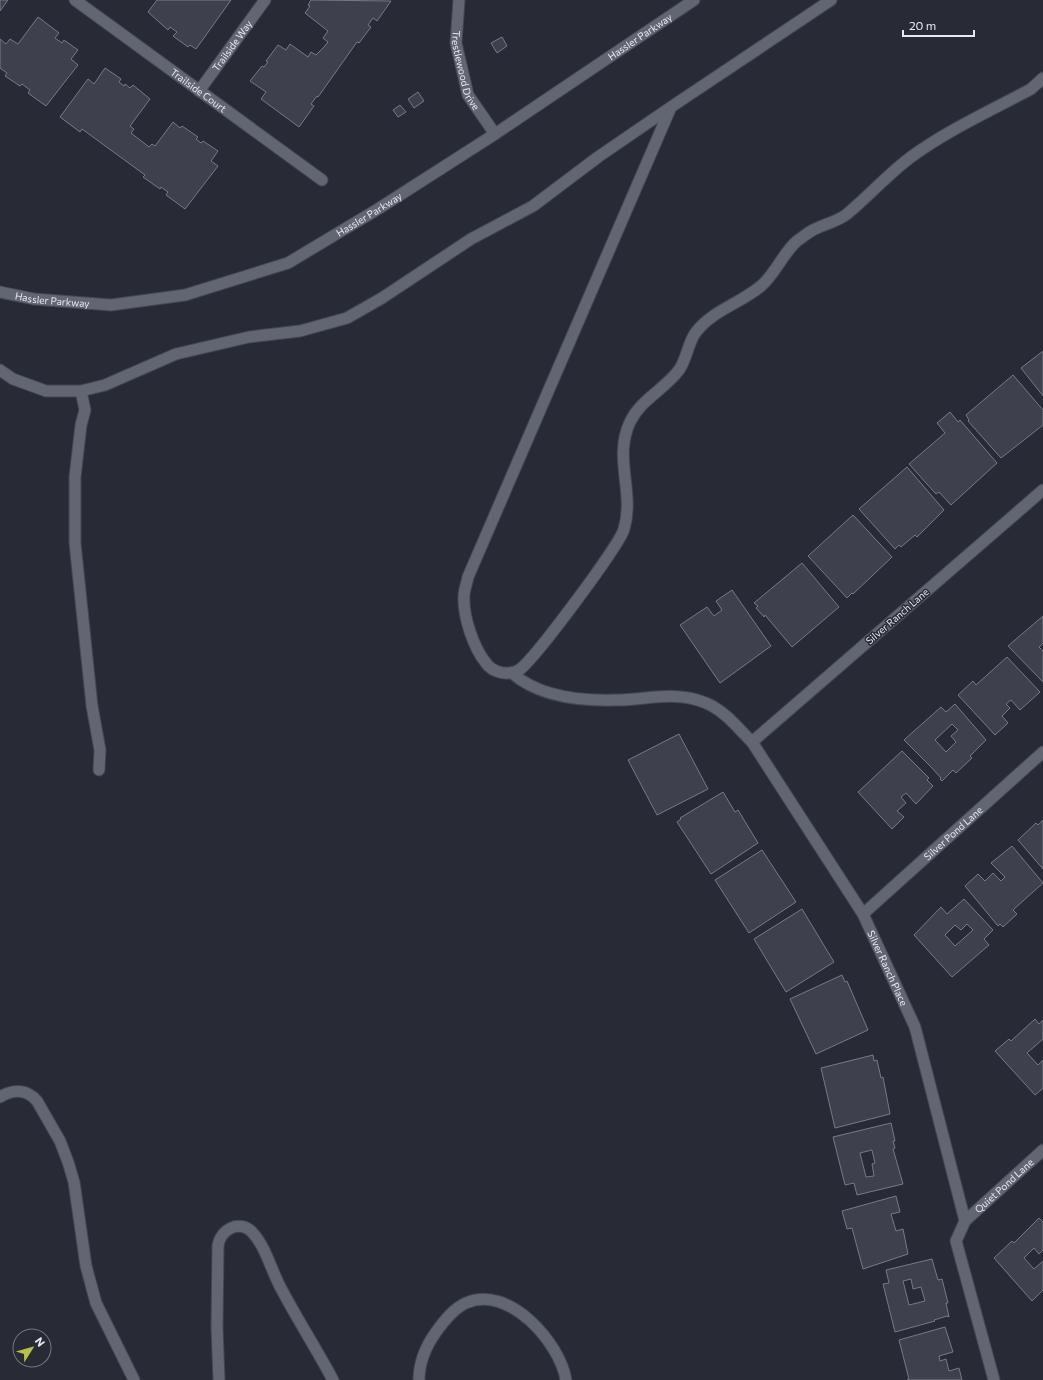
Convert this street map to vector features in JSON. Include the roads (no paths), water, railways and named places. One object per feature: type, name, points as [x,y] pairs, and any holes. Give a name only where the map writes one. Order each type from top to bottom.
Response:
[{"type":"street","name":"Trailside Court","points":[[75,0],[322,180]]},
{"type":"street","name":"Trailside Way","points":[[199,91],[265,0]]},
{"type":"street","name":"Trestlewood Drive","points":[[459,0],[456,44],[468,95],[495,134]]},
{"type":"street","name":"Hassler Parkway","points":[[0,292],[34,299],[112,305],[185,295],[288,263],[378,209],[495,134],[694,0]]},
{"type":"street","points":[[0,370],[13,379],[46,391],[81,391],[106,385],[176,354],[249,337],[300,331],[347,318],[382,298],[471,239],[533,206],[598,157],[832,0]]},
{"type":"street","points":[[671,107],[468,577],[464,596],[466,614],[478,651],[487,665],[500,673],[512,673],[521,668],[565,615],[601,566],[624,531],[627,510],[627,487],[622,463],[623,439],[631,420],[643,402],[678,371],[689,352],[694,334],[707,319],[747,297],[764,283],[794,244],[812,231],[845,215],[909,158],[938,139],[1030,89],[1043,78]]},
{"type":"street","points":[[81,391],[86,410],[81,425],[75,477],[75,543],[92,706],[100,750],[99,770]]},
{"type":"street","name":"Silver Ranch Lane","points":[[752,742],[1043,490]]},
{"type":"street","name":"Silver Ranch Place","points":[[512,673],[522,682],[542,691],[580,698],[616,700],[667,695],[687,697],[705,702],[722,711],[752,742],[863,914],[916,1027],[965,1221]]},
{"type":"street","name":"Silver Pond Lane","points":[[863,914],[1043,752]]},
{"type":"street","points":[[0,1097],[20,1091],[32,1096],[37,1101],[60,1141],[74,1182],[86,1266],[96,1303],[134,1380]]},
{"type":"street","name":"Quiet Pond Lane","points":[[965,1221],[1043,1150]]},
{"type":"street","points":[[965,1221],[956,1241],[994,1380]]},
{"type":"street","points":[[219,1380],[217,1327],[218,1246],[222,1233],[237,1227],[246,1228],[256,1239],[282,1292],[333,1380]]},
{"type":"street","points":[[419,1380],[419,1373],[425,1352],[443,1322],[453,1312],[466,1303],[478,1300],[502,1303],[514,1308],[525,1316],[542,1333],[554,1351],[564,1370],[566,1380]]}]
